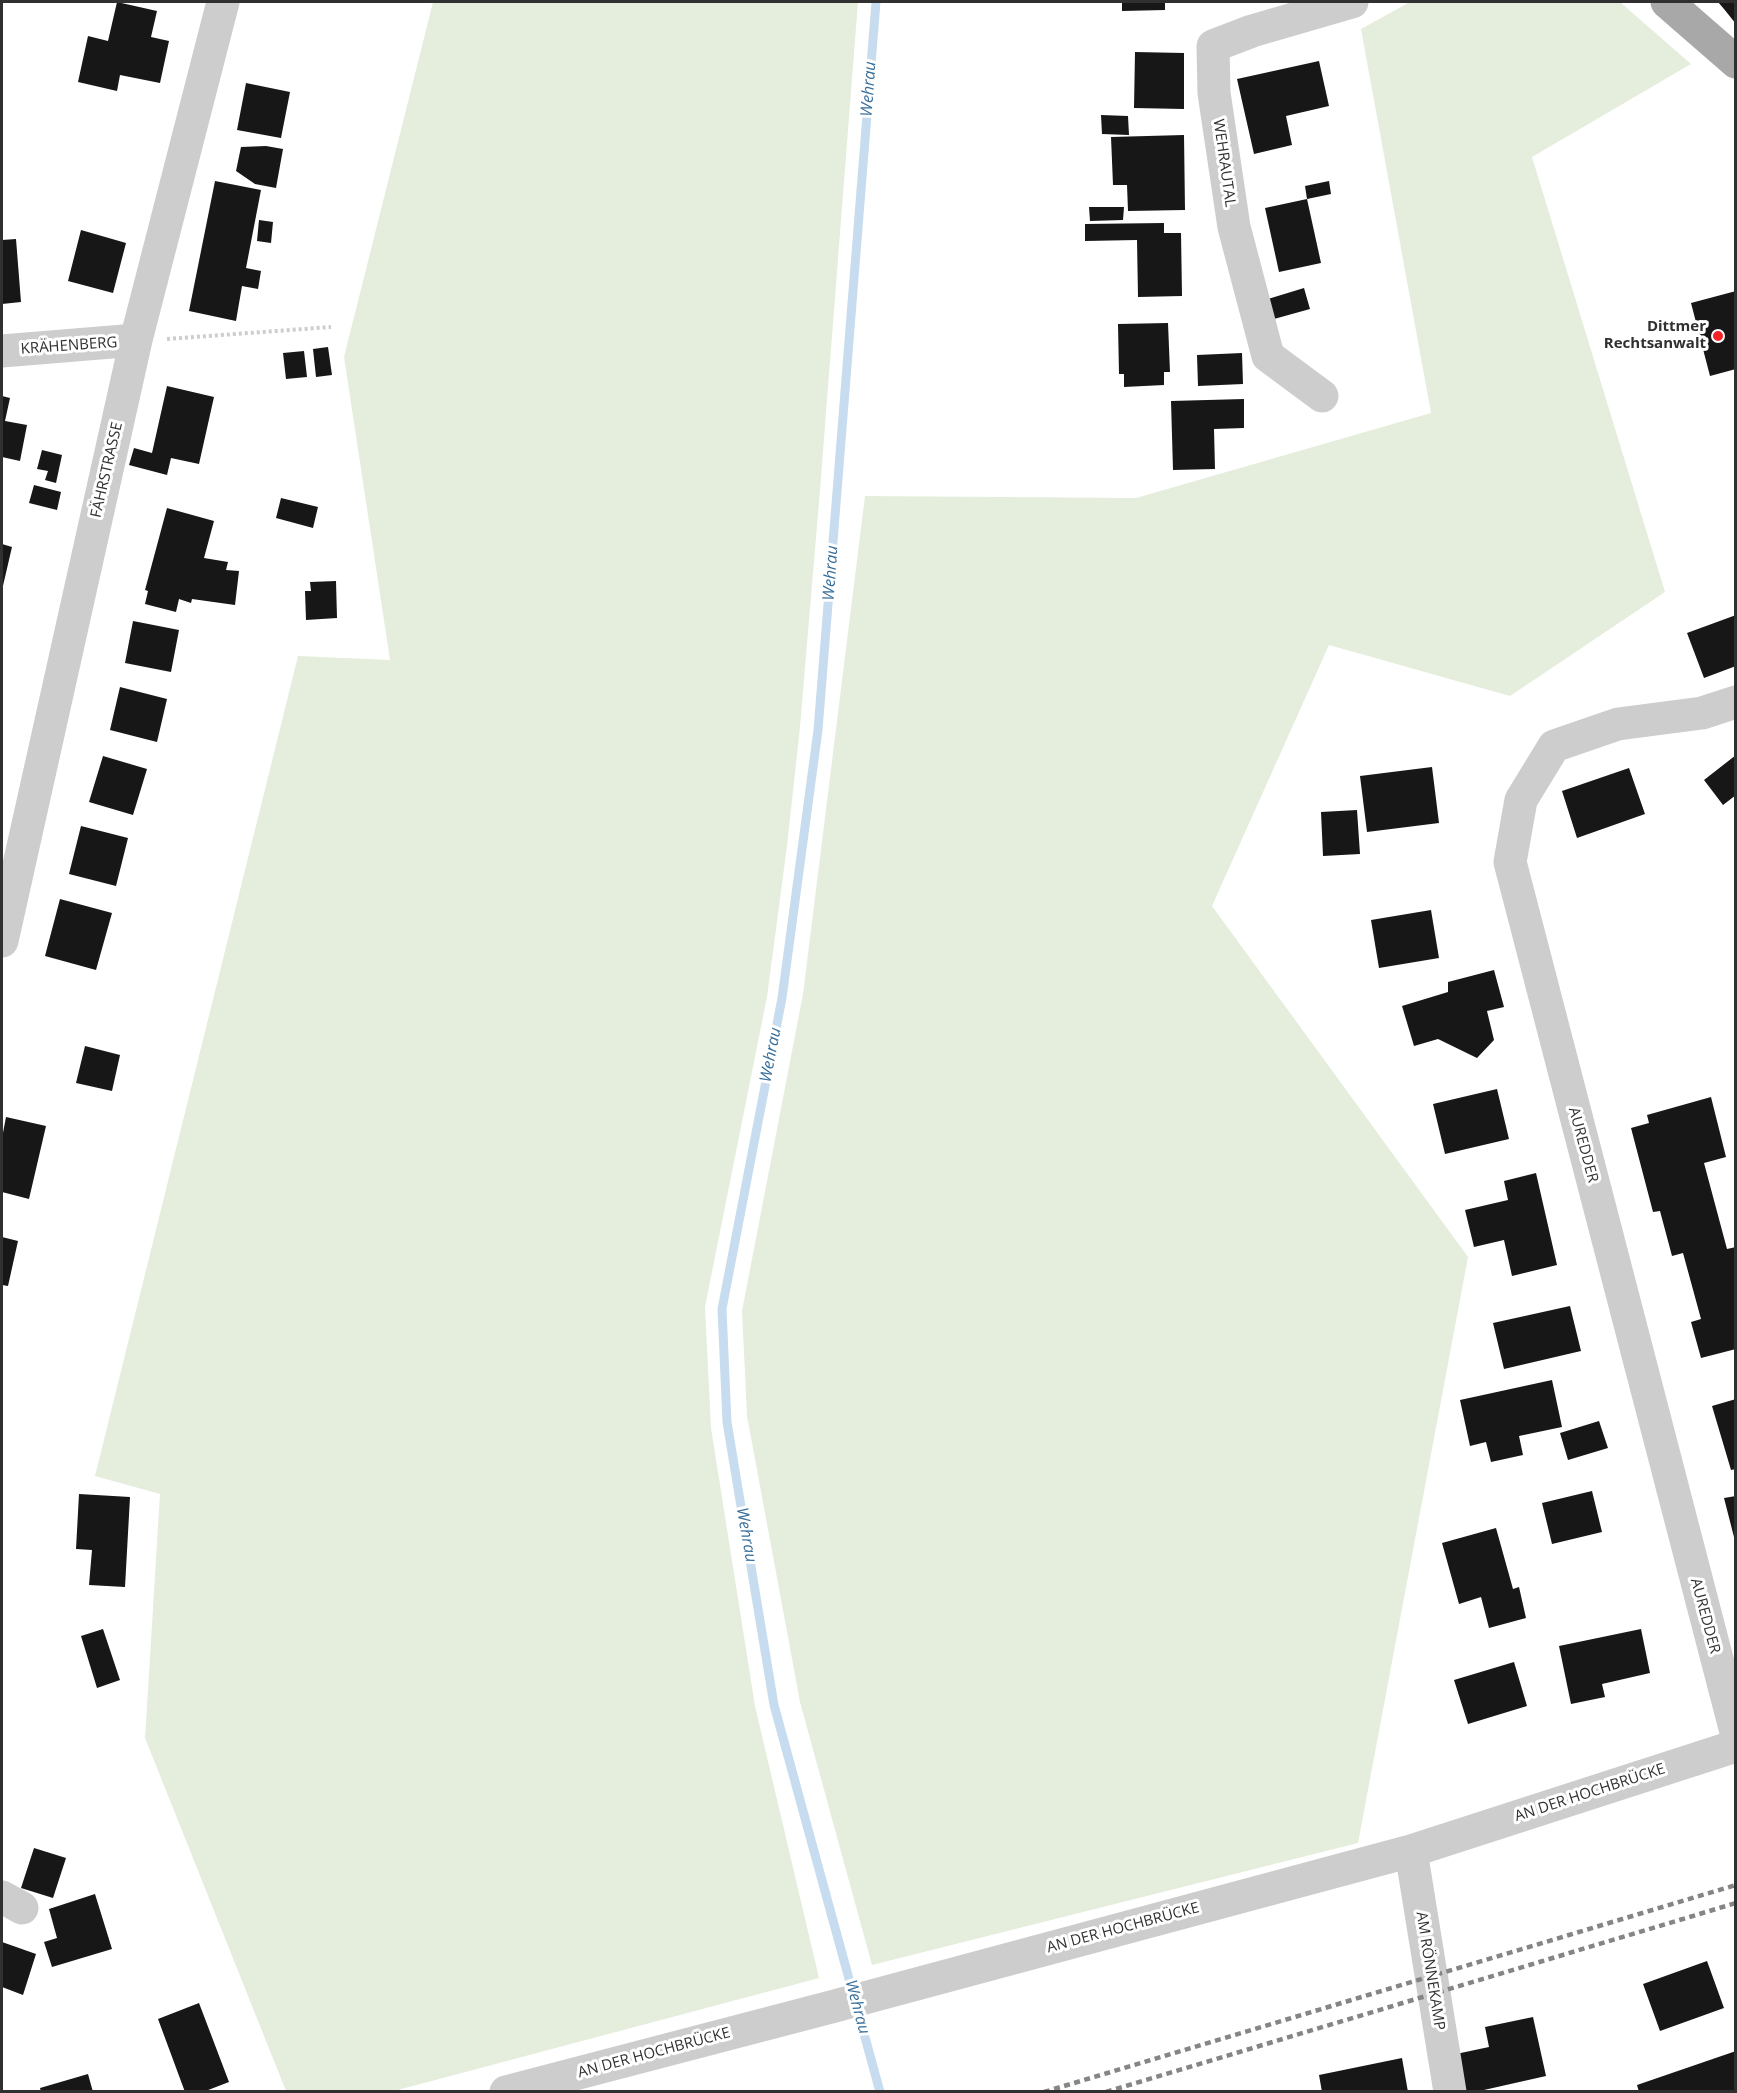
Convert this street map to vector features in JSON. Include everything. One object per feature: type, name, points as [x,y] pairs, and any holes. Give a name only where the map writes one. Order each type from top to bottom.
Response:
[{"type":"main road","points":[[1666,2],[1736,62]]},
{"type":"street","name":"FÄHRSTRASSE","points":[[2,941],[136,340],[223,2]]},
{"type":"street","name":"WEHRAUTAL","points":[[1322,396],[1268,356],[1234,227],[1214,93],[1213,46],[1252,31],[1352,2]]},
{"type":"street","name":"KRÄHENBERG","points":[[2,351],[136,340]]},
{"type":"street","name":"AUREDDER","points":[[1736,702],[1702,713],[1618,724],[1554,746],[1521,800],[1510,862],[1736,1732]]},
{"type":"street","name":"AN DER HOCHBRÜCKE","points":[[506,2091],[831,2007],[1411,1851],[1736,1746]]},
{"type":"street","name":"AM RÖNNEKAMP","points":[[1411,1851],[1450,2091]]},
{"type":"path","points":[[136,340],[331,327]]},
{"type":"green space","points":[[433,2],[858,2],[820,490],[800,727],[787,846],[767,997],[705,1307],[711,1428],[755,1706],[819,1978],[394,2091],[286,2091],[145,1738],[160,1494],[95,1476],[298,656],[390,660],[344,357]]},
{"type":"green space","points":[[1410,2],[1620,2],[1691,64],[1532,157],[1665,592],[1510,696],[1329,645],[1212,906],[1468,1257],[1358,1843],[872,1965],[800,1702],[747,1416],[742,1311],[803,994],[865,496],[1136,498],[1431,413],[1361,29]]},
{"type":"building","points":[[117,2],[157,11],[151,37],[169,41],[160,83],[120,75],[117,91],[78,82],[88,36],[108,41]]},
{"type":"building","points":[[1122,2],[1165,2],[1165,10],[1122,11]]},
{"type":"building","points":[[1718,2],[1736,2],[1736,24],[1724,9]]},
{"type":"building","points":[[1135,52],[1184,53],[1184,109],[1134,108]]},
{"type":"building","points":[[1319,61],[1329,106],[1286,116],[1292,145],[1254,154],[1237,79]]},
{"type":"building","points":[[246,83],[290,92],[281,138],[237,130]]},
{"type":"building","points":[[1101,115],[1128,116],[1129,135],[1102,134]]},
{"type":"building","points":[[1184,135],[1185,210],[1128,211],[1127,185],[1113,185],[1111,137]]},
{"type":"building","points":[[266,146],[283,149],[276,188],[255,184],[236,171],[241,147]]},
{"type":"building","points":[[215,181],[261,190],[246,268],[261,271],[258,289],[242,286],[236,321],[189,311]]},
{"type":"building","points":[[1329,181],[1331,194],[1307,199],[1305,186]]},
{"type":"building","points":[[1307,199],[1321,263],[1279,272],[1265,208]]},
{"type":"building","points":[[1089,207],[1124,207],[1123,220],[1090,221]]},
{"type":"building","points":[[259,220],[273,222],[271,243],[257,241]]},
{"type":"building","points":[[1164,223],[1164,233],[1181,233],[1182,296],[1138,297],[1137,240],[1085,241],[1085,224]]},
{"type":"building","points":[[81,230],[126,243],[113,293],[68,281]]},
{"type":"building","points":[[16,239],[21,302],[2,304],[2,240]]},
{"type":"building","points":[[1304,288],[1310,309],[1274,319],[1268,299]]},
{"type":"building","name":"Dittmer Rechtsanwalt","points":[[1736,291],[1736,369],[1710,376],[1691,303]]},
{"type":"building","points":[[1168,323],[1170,372],[1164,372],[1164,385],[1124,387],[1124,374],[1119,374],[1118,324]]},
{"type":"building","points":[[328,347],[332,375],[316,377],[313,349]]},
{"type":"building","points":[[304,351],[307,377],[286,379],[283,353]]},
{"type":"building","points":[[1242,353],[1243,384],[1198,386],[1197,355]]},
{"type":"building","points":[[167,386],[214,397],[199,464],[171,458],[167,475],[129,465],[134,448],[152,453]]},
{"type":"building","points":[[2,396],[10,398],[5,421],[27,425],[20,461],[2,457]]},
{"type":"building","points":[[1244,399],[1244,428],[1214,429],[1215,469],[1173,470],[1171,401]]},
{"type":"building","points":[[42,450],[62,455],[56,483],[45,480],[48,471],[37,469]]},
{"type":"building","points":[[34,485],[61,492],[57,510],[29,503]]},
{"type":"building","points":[[281,498],[318,507],[313,528],[276,518]]},
{"type":"building","points":[[167,508],[214,521],[204,558],[228,562],[226,570],[239,571],[235,605],[192,599],[191,603],[179,599],[176,612],[145,604],[148,591],[145,590]]},
{"type":"building","points":[[2,544],[12,547],[2,590]]},
{"type":"building","points":[[336,581],[337,618],[306,620],[305,591],[311,591],[310,582]]},
{"type":"building","points":[[1736,615],[1736,666],[1704,678],[1687,633]]},
{"type":"building","points":[[133,621],[179,630],[171,672],[125,663]]},
{"type":"building","points":[[120,687],[167,699],[157,742],[110,730]]},
{"type":"building","points":[[1736,755],[1736,795],[1723,805],[1704,780]]},
{"type":"building","points":[[103,756],[147,769],[133,815],[89,802]]},
{"type":"building","points":[[1432,767],[1439,823],[1367,832],[1360,776]]},
{"type":"building","points":[[1629,768],[1645,814],[1577,838],[1562,791]]},
{"type":"building","points":[[1357,810],[1360,854],[1323,856],[1321,812]]},
{"type":"building","points":[[81,826],[128,838],[116,886],[69,874]]},
{"type":"building","points":[[60,899],[112,913],[96,970],[45,956]]},
{"type":"building","points":[[1431,910],[1439,958],[1379,968],[1371,920]]},
{"type":"building","points":[[1494,970],[1504,1007],[1487,1011],[1494,1040],[1477,1058],[1438,1039],[1414,1046],[1402,1006],[1448,992],[1448,982]]},
{"type":"building","points":[[85,1046],[120,1055],[112,1091],[76,1083]]},
{"type":"building","points":[[1497,1089],[1509,1139],[1445,1154],[1433,1104]]},
{"type":"building","points":[[1711,1097],[1726,1157],[1704,1163],[1727,1249],[1736,1247],[1736,1349],[1701,1358],[1691,1322],[1701,1319],[1683,1253],[1672,1256],[1660,1211],[1653,1212],[1631,1128],[1649,1123],[1647,1115]]},
{"type":"building","points":[[6,1117],[46,1126],[29,1199],[2,1192],[2,1138]]},
{"type":"building","points":[[1536,1173],[1557,1265],[1512,1276],[1504,1240],[1474,1247],[1465,1210],[1508,1200],[1504,1181]]},
{"type":"building","points":[[2,1237],[18,1241],[8,1286],[2,1285]]},
{"type":"building","points":[[1570,1306],[1581,1351],[1504,1369],[1493,1323]]},
{"type":"building","points":[[1552,1380],[1562,1427],[1519,1436],[1523,1455],[1491,1462],[1486,1442],[1470,1446],[1460,1400]]},
{"type":"building","points":[[1736,1399],[1736,1469],[1731,1470],[1712,1406]]},
{"type":"building","points":[[1599,1421],[1608,1448],[1568,1460],[1560,1433]]},
{"type":"building","points":[[1592,1491],[1602,1532],[1552,1544],[1542,1503]]},
{"type":"building","points":[[79,1494],[130,1497],[125,1587],[89,1585],[92,1550],[76,1549]]},
{"type":"building","points":[[1736,1496],[1736,1541],[1735,1541],[1724,1498]]},
{"type":"building","points":[[1496,1528],[1513,1589],[1519,1587],[1526,1618],[1489,1628],[1481,1597],[1459,1604],[1442,1543]]},
{"type":"building","points":[[103,1629],[120,1680],[97,1688],[81,1636]]},
{"type":"building","points":[[1641,1629],[1650,1673],[1602,1684],[1605,1697],[1571,1704],[1559,1646]]},
{"type":"building","points":[[1514,1662],[1527,1706],[1468,1724],[1454,1680]]},
{"type":"building","points":[[34,1848],[66,1858],[53,1898],[21,1888]]},
{"type":"building","points":[[95,1894],[112,1949],[52,1967],[44,1942],[57,1938],[49,1909]]},
{"type":"building","points":[[2,1942],[36,1954],[23,1995],[2,1987]]},
{"type":"building","points":[[1707,1961],[1724,2008],[1660,2031],[1643,1984]]},
{"type":"building","points":[[199,2003],[229,2082],[203,2092],[185,2092],[158,2019]]},
{"type":"building","points":[[1533,2017],[1546,2076],[1475,2092],[1464,2092],[1456,2054],[1489,2047],[1485,2027]]},
{"type":"building","points":[[1736,2051],[1736,2092],[1639,2092],[1637,2085]]},
{"type":"building","points":[[1402,2058],[1408,2092],[1322,2092],[1319,2075]]},
{"type":"building","points":[[88,2074],[93,2092],[41,2092],[40,2088]]},
{"type":"waterway","name":"Wehrau","points":[[876,2],[818,730],[782,998],[722,1309],[727,1422],[774,1705],[880,2092]]},
{"type":"railway","points":[[1044,2092],[1736,1885]]},
{"type":"railway","points":[[1106,2092],[1736,1903]]},
{"type":"place","name":"Dittmer Rechtsanwalt","points":[[1718,336]]}]
